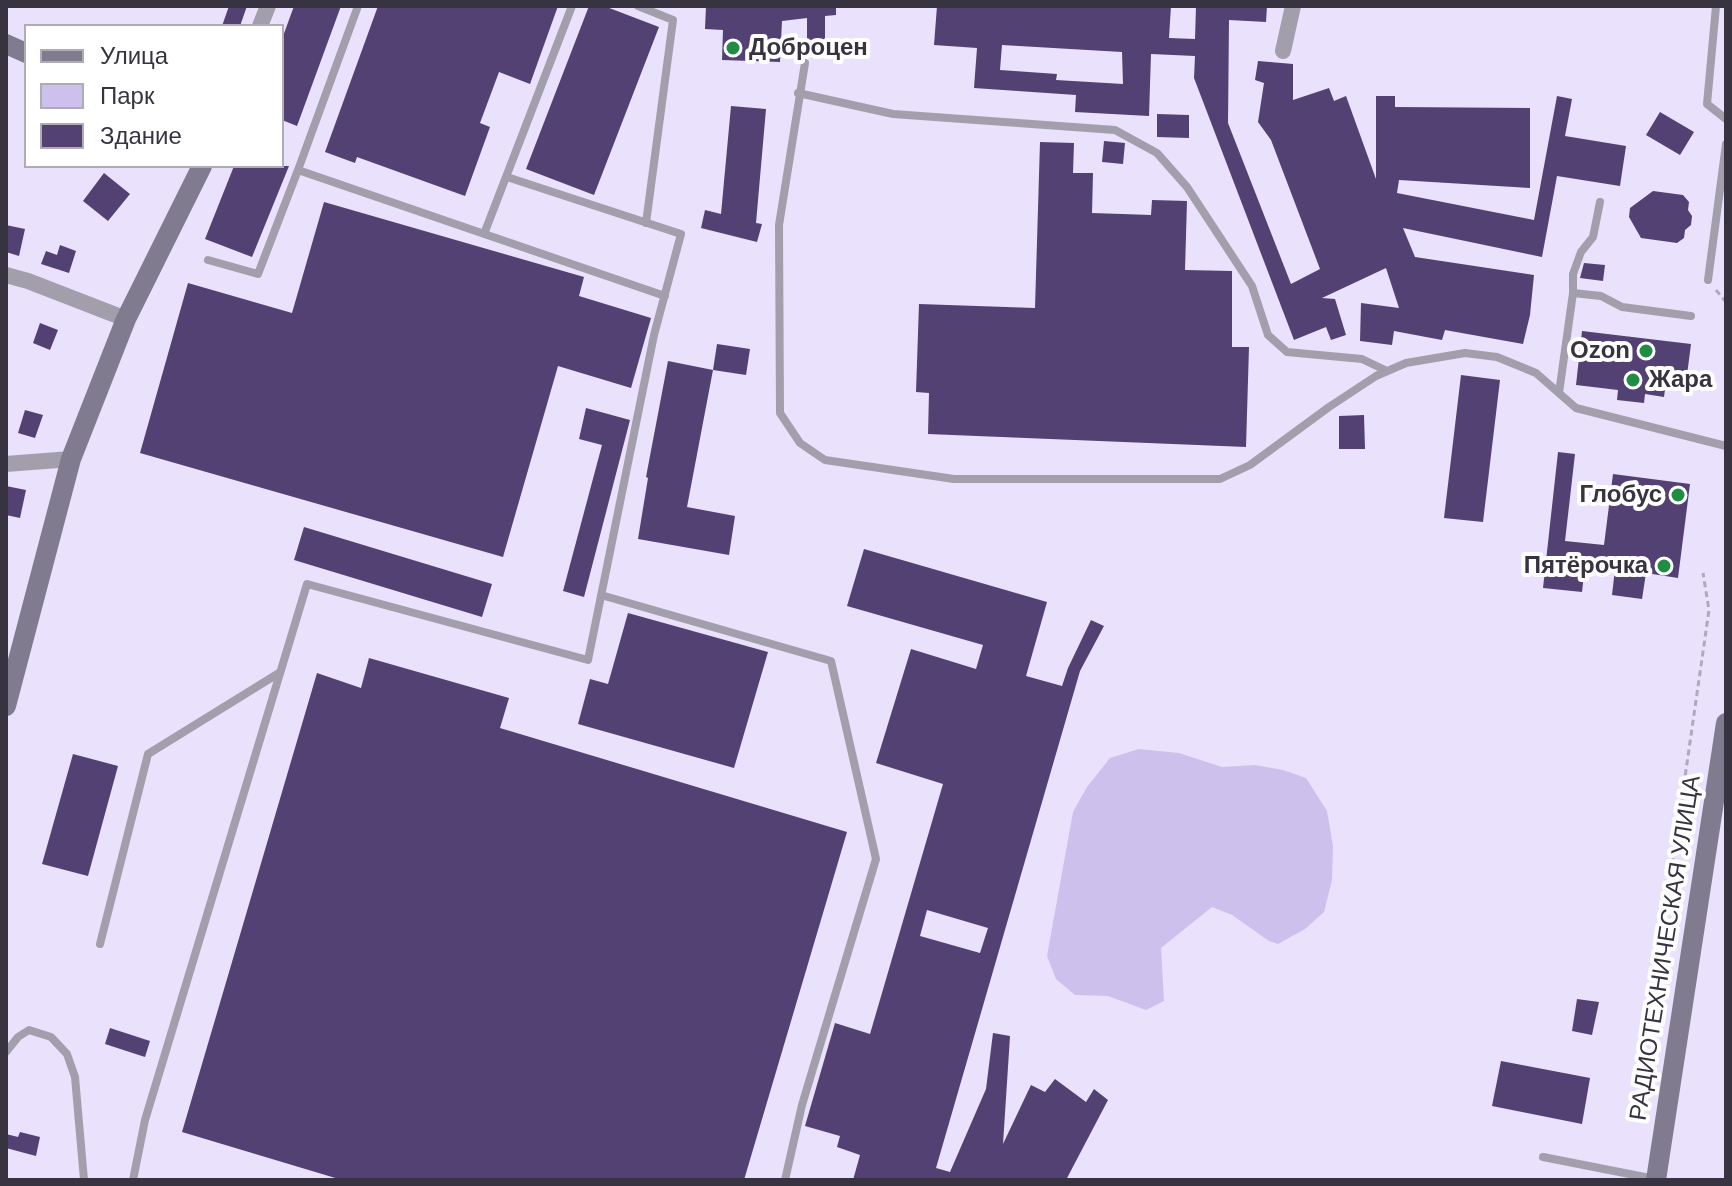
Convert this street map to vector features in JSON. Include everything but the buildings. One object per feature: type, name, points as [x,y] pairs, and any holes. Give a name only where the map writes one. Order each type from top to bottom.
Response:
[{"type":"street","points":[[1283,51],[1293,6]]},
{"type":"street","points":[[6,703],[71,459],[126,319],[201,168]]},
{"type":"street","points":[[6,275],[126,319]]},
{"type":"street","points":[[6,464],[71,459]]},
{"type":"street","name":"РАДИОТЕХНИЧЕСКАЯ УЛИЦА","points":[[1656,1179],[1720,806],[1726,723]]},
{"type":"lane","points":[[208,260],[258,274],[358,6]]},
{"type":"lane","points":[[484,234],[572,6]]},
{"type":"lane","points":[[638,6],[673,20],[646,223]]},
{"type":"lane","points":[[1716,6],[1707,104],[1726,119]]},
{"type":"lane","points":[[805,63],[779,225],[780,413],[800,443],[825,460],[954,479],[1220,479],[1250,465],[1329,407],[1387,371],[1406,363],[1465,353],[1497,357],[1536,373],[1576,408],[1726,446]]},
{"type":"lane","points":[[798,93],[893,114],[1115,130],[1157,153],[1187,187],[1252,286],[1268,335],[1287,352],[1362,359],[1387,371]]},
{"type":"lane","points":[[1708,280],[1726,144]]},
{"type":"lane","points":[[298,170],[665,296]]},
{"type":"lane","points":[[133,1180],[145,1120],[307,584],[588,660],[654,335],[681,234],[507,177]]},
{"type":"lane","points":[[1559,393],[1573,274],[1581,252],[1593,237],[1600,202]]},
{"type":"lane","points":[[1716,224],[1726,225]]},
{"type":"lane","points":[[1573,293],[1601,296],[1622,307],[1691,316]]},
{"type":"lane","points":[[601,595],[831,661],[876,859],[802,1105],[785,1180]]},
{"type":"lane","points":[[100,944],[148,754],[280,672]]},
{"type":"lane","points":[[6,1052],[18,1037],[29,1030],[51,1037],[67,1054],[75,1077],[84,1180]]},
{"type":"lane","points":[[1543,1157],[1656,1179]]},
{"type":"path","points":[[1708,280],[1726,302]]},
{"type":"path","points":[[1654,993],[1709,610],[1703,573]]},
{"type":"green space","points":[[1139,749],[1179,753],[1222,767],[1255,765],[1306,778],[1327,811],[1333,846],[1332,880],[1324,912],[1305,929],[1278,944],[1232,915],[1212,907],[1161,948],[1164,1001],[1146,1010],[1108,996],[1075,995],[1056,979],[1047,956],[1073,812],[1087,787],[1110,758]]},
{"type":"place","name":"Доброцен","points":[[733,48]]},
{"type":"place","name":"Ozon","points":[[1646,351]]},
{"type":"place","name":"Жара","points":[[1633,380]]},
{"type":"place","name":"Глобус","points":[[1678,495]]},
{"type":"place","name":"Пятёрочка","points":[[1664,566]]}]
